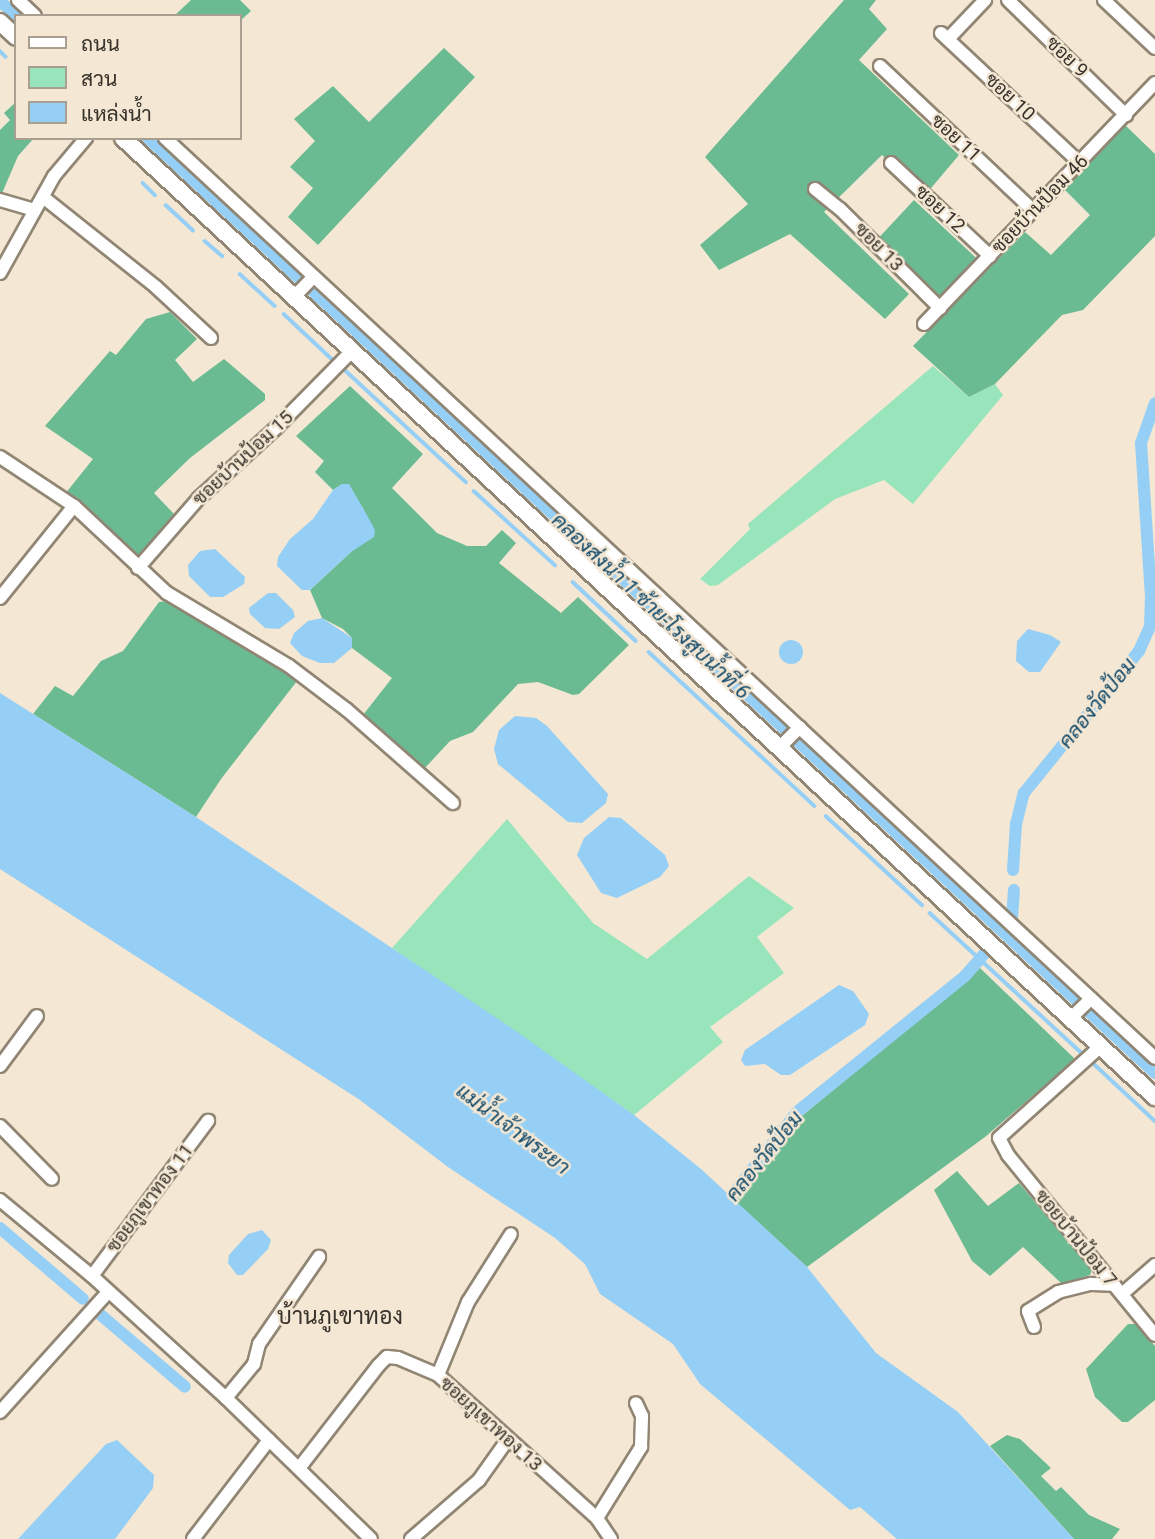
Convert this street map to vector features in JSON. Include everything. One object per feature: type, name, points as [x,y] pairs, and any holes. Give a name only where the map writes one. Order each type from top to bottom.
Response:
[{"type":"main road","points":[[0,22],[14,35]]},
{"type":"main road","points":[[125,140],[304,287],[352,351],[783,744],[1081,1008],[1101,1046],[1155,1097]]},
{"type":"street","points":[[18,0],[32,14]]},
{"type":"street","name":"ซอย 10","points":[[985,0],[944,36],[1079,162]]},
{"type":"street","name":"ซอย 9","points":[[1008,0],[1126,115]]},
{"type":"street","points":[[1104,0],[1155,48]]},
{"type":"street","name":"ซอย 11","points":[[880,66],[1033,210]]},
{"type":"street","name":"ซอยบ้านป้อม 46","points":[[924,324],[1155,83]]},
{"type":"street","points":[[0,273],[54,176],[84,140]]},
{"type":"street","points":[[167,140],[304,287],[798,729],[1081,1008],[1155,1058]]},
{"type":"street","name":"ซอย 12","points":[[891,163],[990,256]]},
{"type":"street","name":"ซอย 13","points":[[815,189],[841,209],[940,308]]},
{"type":"street","points":[[43,197],[121,257],[211,338]]},
{"type":"street","points":[[0,200],[35,210]]},
{"type":"street","name":"ซอยบ้านป้อม 15","points":[[138,568],[199,498],[278,426],[352,351]]},
{"type":"street","points":[[0,457],[74,506],[167,593],[289,666],[347,710],[453,803]]},
{"type":"street","points":[[0,598],[74,506]]},
{"type":"street","points":[[783,744],[798,729]]},
{"type":"street","points":[[0,1066],[37,1016]]},
{"type":"street","name":"ซอยบ้านป้อม 7","points":[[1101,1046],[999,1138],[1008,1155],[1155,1335]]},
{"type":"street","name":"ซอยภูเขาทอง 11","points":[[92,1276],[208,1121]]},
{"type":"street","points":[[0,1126],[52,1179]]},
{"type":"street","points":[[0,1200],[92,1276],[226,1398],[300,1467],[371,1539]]},
{"type":"street","points":[[438,1375],[468,1302],[511,1234]]},
{"type":"street","points":[[226,1398],[254,1364],[259,1344],[319,1257]]},
{"type":"street","points":[[1034,1327],[1028,1311],[1058,1292],[1091,1284],[1118,1289],[1155,1265]]},
{"type":"street","points":[[0,1412],[108,1292]]},
{"type":"street","name":"ซอยภูเขาทอง 13","points":[[300,1467],[387,1357],[398,1358],[438,1375],[597,1518],[611,1539]]},
{"type":"street","points":[[597,1518],[641,1447],[642,1416],[636,1403]]},
{"type":"street","points":[[193,1539],[269,1440]]},
{"type":"street","points":[[411,1539],[479,1480],[508,1440]]},
{"type":"green space","points":[[191,0],[240,0],[251,11],[242,19],[242,14],[176,14]]},
{"type":"green space","points":[[844,0],[876,0],[869,9],[887,29],[859,60],[959,155],[926,194],[882,155],[824,212],[909,294],[885,319],[790,234],[719,270],[700,245],[748,204],[705,157]]},
{"type":"green space","points":[[444,48],[475,77],[318,245],[288,217],[313,188],[290,167],[315,141],[294,119],[333,86],[369,122]]},
{"type":"green space","points":[[14,104],[14,140],[32,140],[18,156],[0,198],[0,130],[10,120],[4,113]]},
{"type":"green space","points":[[1125,125],[1155,154],[1155,236],[1083,310],[1062,315],[995,384],[969,397],[913,346],[1025,232],[1051,255],[1090,215],[1064,189]]},
{"type":"green space","points":[[914,200],[979,261],[942,300],[877,239]]},
{"type":"green space","points":[[170,312],[197,339],[175,360],[193,382],[224,359],[265,394],[265,400],[190,458],[154,493],[175,515],[135,559],[65,494],[93,459],[45,426],[110,351],[116,355],[146,319]]},
{"type":"green space","points":[[933,366],[969,397],[995,384],[1003,395],[913,504],[884,480],[835,499],[718,585],[710,586],[700,579],[750,529],[748,524]]},
{"type":"green space","points":[[350,386],[423,454],[392,488],[437,533],[467,546],[486,546],[502,530],[516,543],[499,563],[561,613],[578,597],[629,645],[579,694],[573,695],[538,682],[518,684],[473,732],[450,741],[424,769],[363,715],[392,678],[352,648],[352,638],[343,629],[322,618],[310,590],[351,552],[370,525],[363,508],[342,484],[333,490],[315,472],[324,461],[296,436]]},
{"type":"green space","points":[[167,601],[220,629],[297,681],[221,779],[196,817],[33,714],[55,686],[73,696],[101,661],[123,651],[159,602]]},
{"type":"green space","points":[[507,819],[593,923],[647,959],[749,876],[794,908],[757,937],[784,973],[710,1027],[723,1042],[634,1115],[392,948]]},
{"type":"green space","points":[[980,968],[1075,1059],[985,1137],[807,1267],[735,1201],[802,1116]]},
{"type":"green space","points":[[957,1171],[988,1206],[1019,1183],[1092,1270],[1090,1275],[1062,1284],[1023,1247],[990,1276],[972,1261],[934,1190]]},
{"type":"green space","points":[[1128,1324],[1136,1324],[1155,1346],[1155,1400],[1128,1422],[1122,1422],[1095,1397],[1086,1369]]},
{"type":"green space","points":[[1007,1435],[1020,1439],[1051,1468],[1041,1476],[1056,1491],[1061,1487],[1089,1515],[1120,1529],[1112,1539],[1074,1539],[990,1446]]},
{"type":"water","points":[[342,484],[349,484],[375,530],[374,537],[351,552],[310,590],[302,590],[277,566],[278,557],[290,539],[313,519],[333,490]]},
{"type":"water","points":[[215,549],[245,577],[244,584],[223,597],[210,597],[189,576],[188,565],[200,551]]},
{"type":"water","points":[[268,593],[276,593],[293,610],[295,617],[279,629],[265,628],[250,614],[249,608]]},
{"type":"water","points":[[322,618],[352,638],[352,648],[334,663],[320,663],[302,656],[290,643],[294,633],[308,621]]},
{"type":"water","points":[[1028,629],[1050,635],[1061,642],[1040,672],[1029,672],[1016,661],[1017,641]]},
{"type":"water","points":[[791,640],[800,643],[803,652],[800,661],[791,664],[782,661],[779,652],[782,643]]},
{"type":"water","name":"แม่น้ำเจ้าพระยา","points":[[0,693],[196,817],[513,1029],[634,1115],[701,1169],[807,1267],[876,1353],[958,1412],[1074,1539],[897,1539],[860,1507],[850,1510],[700,1384],[673,1344],[600,1294],[585,1264],[555,1238],[448,1167],[360,1100],[0,869]]},
{"type":"water","points":[[515,716],[536,718],[547,726],[608,794],[606,803],[582,823],[568,822],[498,764],[494,749],[499,730]]},
{"type":"water","points":[[609,817],[621,818],[665,855],[669,866],[660,877],[617,898],[601,893],[577,855],[584,838]]},
{"type":"water","points":[[839,985],[853,991],[869,1014],[865,1025],[790,1075],[781,1075],[765,1064],[745,1066],[741,1060],[745,1050]]},
{"type":"water","points":[[262,1230],[271,1240],[268,1249],[243,1275],[237,1275],[228,1263],[229,1255],[248,1234]]},
{"type":"water","points":[[117,1440],[154,1475],[153,1488],[115,1539],[18,1539],[106,1444]]},
{"type":"waterway","name":"คลองส่งน้ำ 1 ซ้าย-โรงสูบน้ำที่ 6","points":[[0,1],[14,14]]},
{"type":"waterway","points":[[0,51],[6,57]]},
{"type":"waterway","name":"คลองส่งน้ำ 1 ซ้าย-โรงสูบน้ำที่ 6","points":[[150,140],[1155,1073]]},
{"type":"waterway","points":[[143,183],[155,195]]},
{"type":"waterway","points":[[166,205],[193,230]]},
{"type":"waterway","points":[[205,241],[222,256]]},
{"type":"waterway","points":[[240,274],[275,306]]},
{"type":"waterway","points":[[284,314],[334,361]]},
{"type":"waterway","points":[[345,370],[466,482]]},
{"type":"waterway","name":"คลองวัดป้อม","points":[[1013,870],[1016,824],[1024,793],[1139,651],[1150,626],[1151,597],[1141,443],[1155,403]]},
{"type":"waterway","points":[[474,491],[555,565]]},
{"type":"waterway","points":[[573,582],[636,641]]},
{"type":"waterway","points":[[649,652],[815,806]]},
{"type":"waterway","points":[[826,816],[922,905]]},
{"type":"waterway","name":"คลองวัดป้อม","points":[[1012,918],[1014,890]]},
{"type":"waterway","points":[[930,913],[1083,1054]]},
{"type":"waterway","name":"คลองวัดป้อม","points":[[722,1208],[797,1112],[965,976],[983,955]]},
{"type":"waterway","points":[[1092,1062],[1155,1121]]},
{"type":"waterway","points":[[0,1228],[83,1299]]},
{"type":"waterway","points":[[95,1310],[185,1387]]},
{"type":"district","name":"บ้านภูเขาทอง","points":[[340,1317]]}]
